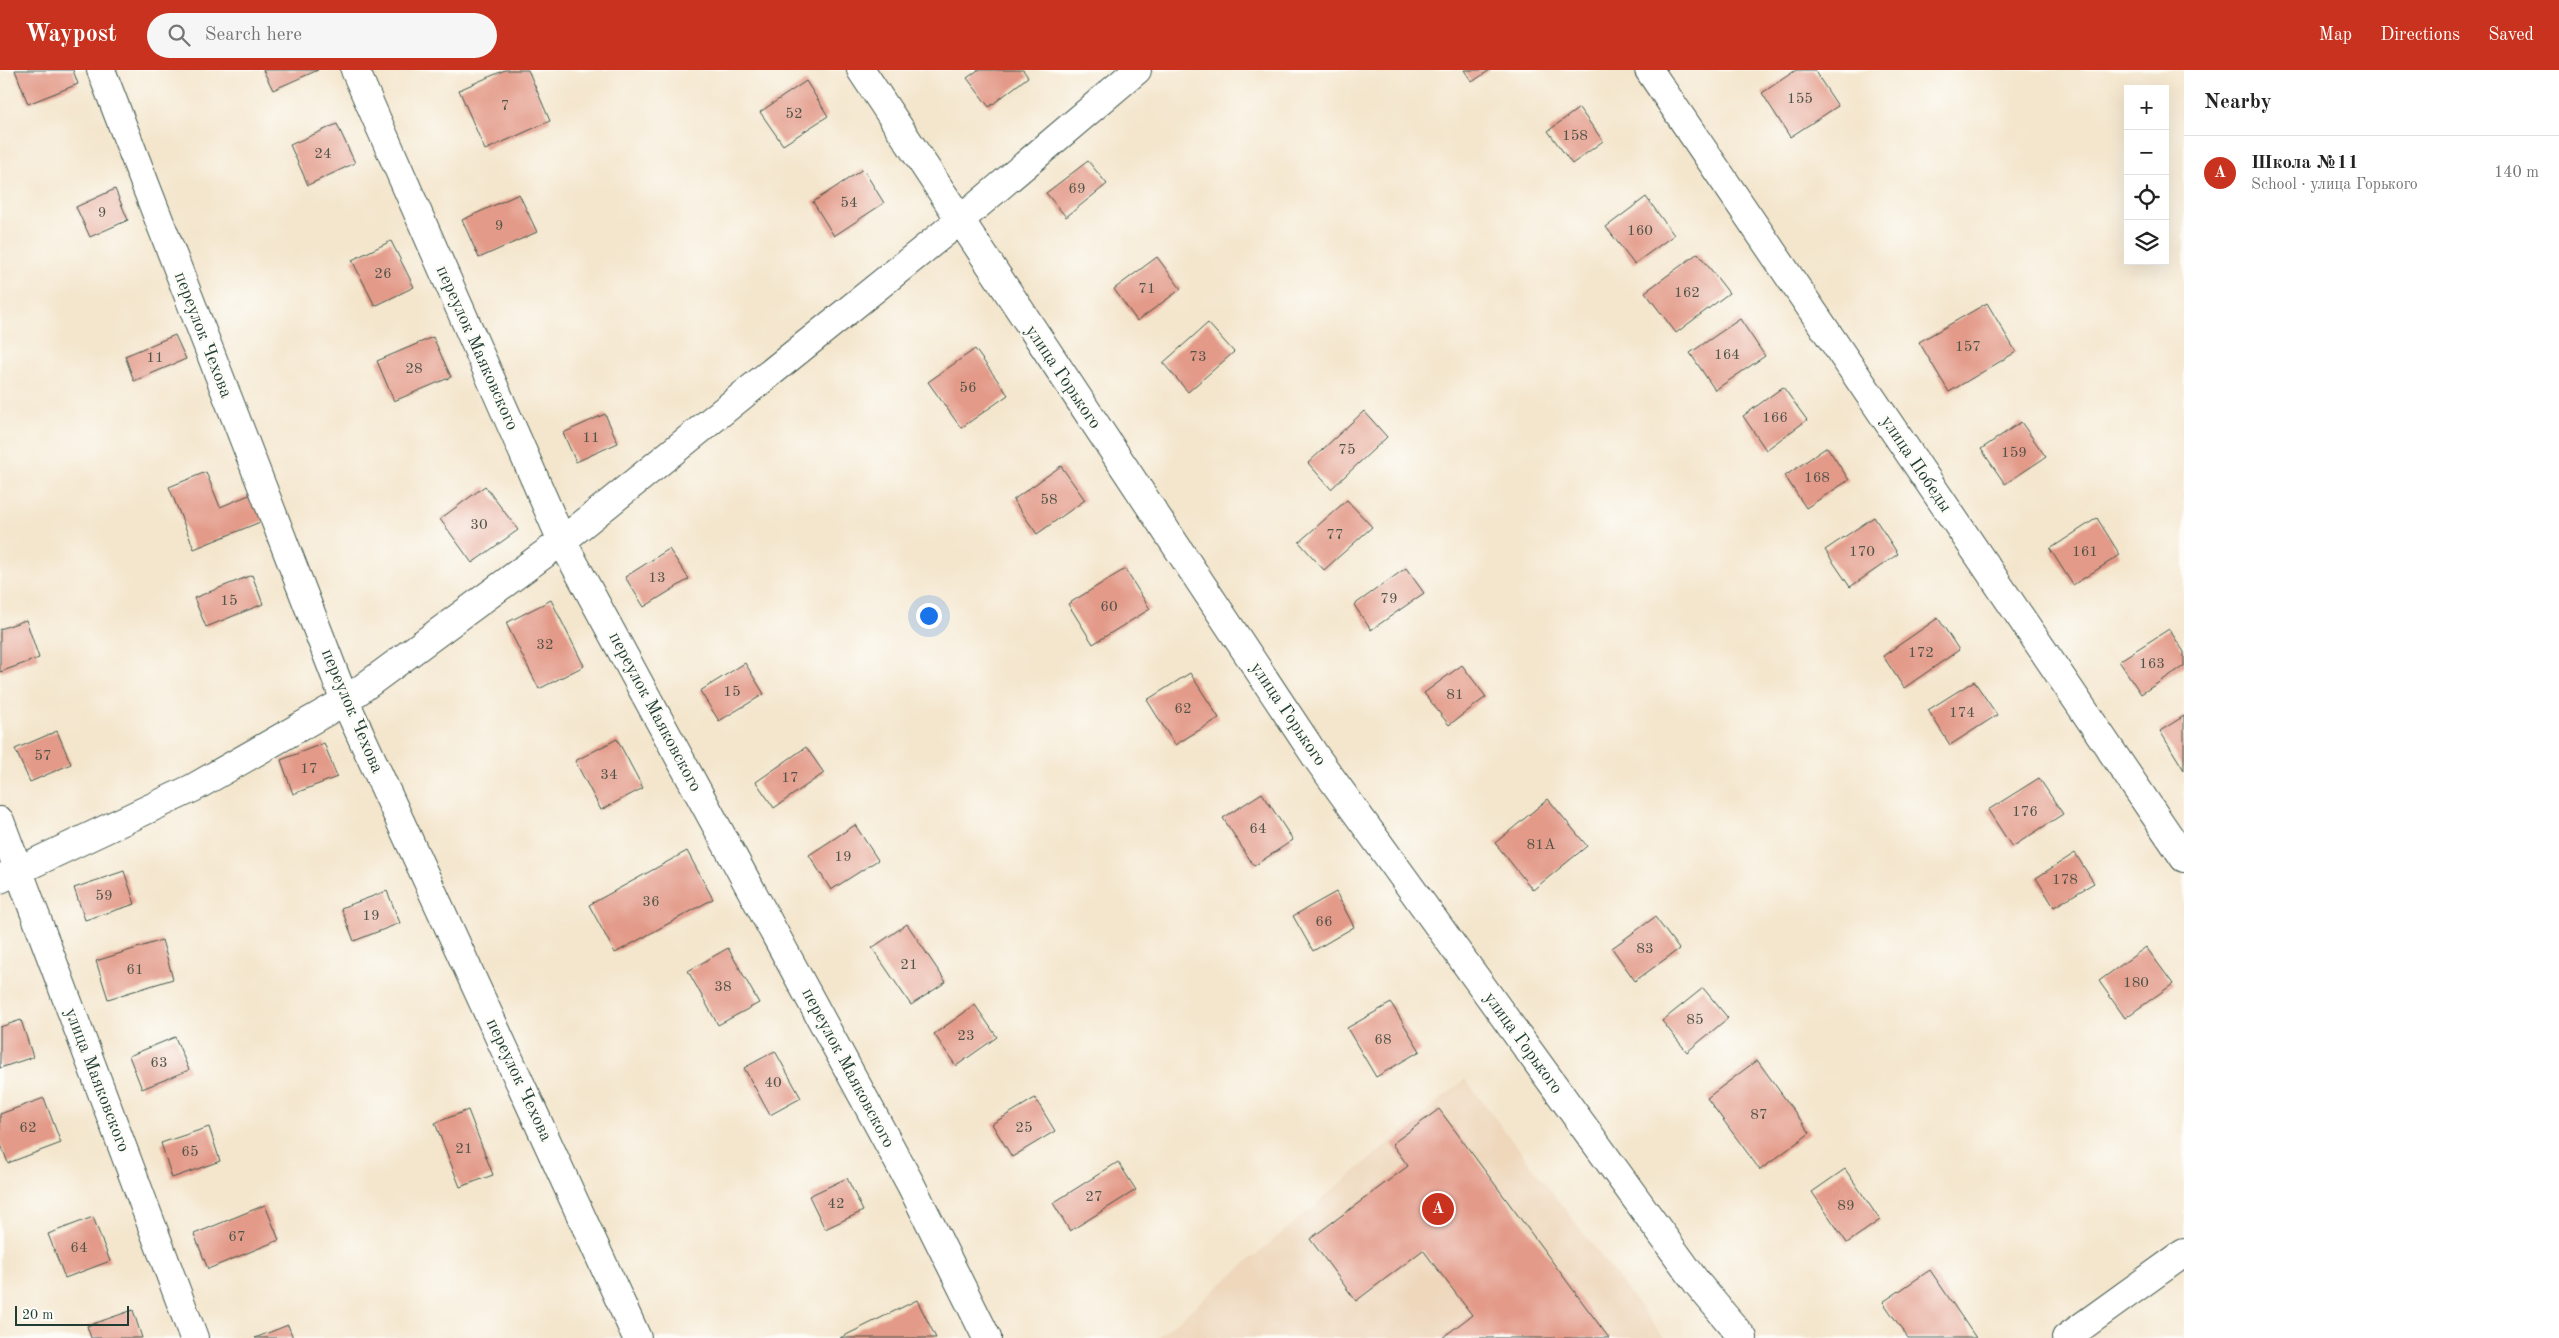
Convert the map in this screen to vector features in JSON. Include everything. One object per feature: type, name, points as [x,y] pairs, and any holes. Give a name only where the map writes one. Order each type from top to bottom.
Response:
[{"type":"street","name":"переулок Чехова","points":[[101,70],[345,701],[637,1338]]},
{"type":"street","name":"переулок Маяковского","points":[[355,70],[562,541],[911,1185],[987,1338]]},
{"type":"street","name":"улица Горького","points":[[861,70],[959,221],[1316,757],[1697,1283],[1743,1338]]},
{"type":"street","points":[[9,875],[193,788],[345,701],[562,541],[959,221],[1137,70]]},
{"type":"street","name":"улица Победы","points":[[1648,70],[2184,858]]},
{"type":"street","name":"улица Маяковского","points":[[0,821],[9,875],[194,1338]]},
{"type":"street","points":[[2066,1338],[2184,1253]]},
{"type":"shaded area","points":[[1465,1079],[1664,1338],[1157,1338]]},
{"type":"building","points":[[15,70],[73,70],[78,84],[28,104]]},
{"type":"building","points":[[263,70],[318,70],[273,90]]},
{"type":"building","points":[[505,70],[528,70],[550,121],[485,150],[459,90]]},
{"type":"building","points":[[978,70],[1023,70],[1028,77],[989,107],[967,78]]},
{"type":"building","points":[[1464,70],[1490,70],[1472,82]]},
{"type":"building","points":[[1796,70],[1814,70],[1838,106],[1790,137],[1762,93]]},
{"type":"building","points":[[806,81],[828,116],[783,145],[760,112]]},
{"type":"building","points":[[1579,108],[1603,141],[1572,164],[1548,131]]},
{"type":"building","points":[[337,124],[355,163],[308,185],[290,145]]},
{"type":"building","points":[[1088,161],[1107,184],[1066,217],[1046,193]]},
{"type":"building","points":[[863,169],[884,203],[834,236],[813,202]]},
{"type":"building","points":[[115,189],[128,220],[90,237],[76,207]]},
{"type":"building","points":[[519,194],[537,232],[479,258],[462,220]]},
{"type":"building","points":[[1646,197],[1674,235],[1634,264],[1606,227]]},
{"type":"building","points":[[391,241],[414,287],[375,306],[352,260]]},
{"type":"building","points":[[1698,253],[1729,293],[1676,333],[1645,292]]},
{"type":"building","points":[[1157,257],[1181,289],[1137,321],[1114,289]]},
{"type":"building","points":[[1987,303],[2016,352],[1949,392],[1919,342]]},
{"type":"building","points":[[1740,319],[1765,356],[1715,390],[1690,353]]},
{"type":"building","points":[[1208,323],[1234,352],[1188,392],[1163,363]]},
{"type":"building","points":[[175,335],[186,359],[134,381],[125,356]]},
{"type":"building","points":[[433,337],[451,377],[394,401],[377,361]]},
{"type":"building","points":[[975,349],[1008,395],[961,428],[928,382]]},
{"type":"building","points":[[1783,387],[1807,420],[1766,450],[1743,416]]},
{"type":"building","points":[[1364,411],[1387,437],[1331,489],[1308,463]]},
{"type":"building","points":[[605,414],[618,443],[576,462],[563,433]]},
{"type":"building","points":[[2021,422],[2046,457],[2005,484],[1981,449]]},
{"type":"building","points":[[1827,447],[1849,480],[1806,508],[1785,476]]},
{"type":"building","points":[[1061,466],[1085,500],[1037,534],[1013,500]]},
{"type":"building","points":[[206,472],[220,507],[254,493],[265,520],[194,549],[169,487]]},
{"type":"building","points":[[485,486],[518,530],[472,563],[440,519]]},
{"type":"building","points":[[1347,500],[1372,527],[1324,570],[1299,542]]},
{"type":"building","points":[[1874,517],[1898,554],[1850,587],[1825,550]]},
{"type":"building","points":[[2097,518],[2120,555],[2073,585],[2050,549]]},
{"type":"building","points":[[669,549],[689,579],[644,607],[625,577]]},
{"type":"building","points":[[1406,568],[1424,593],[1371,630],[1354,605]]},
{"type":"building","points":[[1125,569],[1150,609],[1093,644],[1068,604]]},
{"type":"building","points":[[252,575],[263,604],[206,627],[194,598]]},
{"type":"building","points":[[551,600],[584,666],[539,689],[506,623]]},
{"type":"building","points":[[1938,618],[1959,650],[1904,688],[1883,656]]},
{"type":"building","points":[[26,620],[39,658],[0,672],[0,629]]},
{"type":"building","points":[[2169,629],[2184,652],[2184,666],[2141,694],[2119,661]]},
{"type":"building","points":[[745,663],[764,694],[719,721],[700,691]]},
{"type":"building","points":[[1462,665],[1486,697],[1449,725],[1424,693]]},
{"type":"building","points":[[1190,673],[1219,718],[1175,745],[1147,700]]},
{"type":"building","points":[[1974,681],[1997,715],[1950,745],[1928,710]]},
{"type":"building","points":[[2184,716],[2184,770],[2160,731]]},
{"type":"building","points":[[57,731],[71,764],[30,782],[15,749]]},
{"type":"building","points":[[617,739],[643,788],[601,810],[575,761]]},
{"type":"building","points":[[324,743],[337,777],[293,794],[281,760]]},
{"type":"building","points":[[806,747],[824,773],[774,808],[756,782]]},
{"type":"building","points":[[2039,778],[2063,814],[2012,847],[1988,810]]},
{"type":"building","points":[[1262,793],[1293,840],[1254,866],[1223,818]]},
{"type":"building","points":[[1548,799],[1587,846],[1533,890],[1495,843]]},
{"type":"building","points":[[855,825],[878,860],[831,890],[809,855]]},
{"type":"building","points":[[687,851],[713,899],[615,953],[589,905]]},
{"type":"building","points":[[2075,853],[2094,883],[2054,907],[2036,878]]},
{"type":"building","points":[[124,871],[135,904],[85,920],[74,888]]},
{"type":"building","points":[[387,891],[400,923],[354,941],[341,908]]},
{"type":"building","points":[[1336,892],[1354,927],[1313,951],[1293,916]]},
{"type":"building","points":[[1655,917],[1679,949],[1635,981],[1612,948]]},
{"type":"building","points":[[907,924],[946,982],[911,1005],[872,948]]},
{"type":"building","points":[[162,940],[173,979],[108,999],[96,961]]},
{"type":"building","points":[[2146,947],[2173,984],[2125,1018],[2099,981]]},
{"type":"building","points":[[728,948],[759,1003],[718,1025],[688,971]]},
{"type":"building","points":[[1703,988],[1728,1018],[1687,1052],[1662,1021]]},
{"type":"building","points":[[1391,1003],[1420,1051],[1376,1077],[1347,1028]]},
{"type":"building","points":[[975,1005],[997,1037],[956,1066],[934,1034]]},
{"type":"building","points":[[21,1020],[33,1057],[0,1068],[0,1027]]},
{"type":"building","points":[[175,1037],[189,1070],[142,1089],[129,1056]]},
{"type":"building","points":[[775,1051],[801,1098],[770,1115],[744,1068]]},
{"type":"building","points":[[1757,1060],[1810,1133],[1760,1170],[1707,1098]]},
{"type":"building","points":[[44,1098],[61,1143],[8,1163],[0,1142],[0,1114]]},
{"type":"building","points":[[1035,1098],[1055,1131],[1012,1157],[992,1124]]},
{"type":"building","points":[[1439,1109],[1609,1338],[1442,1338],[1472,1315],[1423,1250],[1356,1301],[1310,1239],[1408,1166],[1392,1144]]},
{"type":"building","points":[[468,1110],[493,1175],[460,1187],[435,1123]]},
{"type":"building","points":[[209,1127],[220,1161],[172,1178],[161,1143]]},
{"type":"building","points":[[1118,1162],[1136,1190],[1070,1231],[1053,1203]]},
{"type":"building","points":[[1845,1169],[1880,1220],[1847,1243],[1812,1192]]},
{"type":"building","points":[[847,1178],[863,1211],[825,1229],[809,1196]]},
{"type":"building","points":[[265,1205],[279,1240],[208,1269],[194,1234]]},
{"type":"building","points":[[93,1217],[110,1261],[65,1278],[48,1234]]},
{"type":"building","points":[[1930,1270],[1976,1338],[1908,1338],[1883,1302]]},
{"type":"building","points":[[917,1300],[936,1338],[840,1338]]},
{"type":"building","points":[[133,1310],[142,1338],[91,1338],[87,1326]]},
{"type":"building","points":[[288,1325],[293,1338],[255,1338]]},
{"type":"place","name":"Школа №11","points":[[1438,1209]]}]
